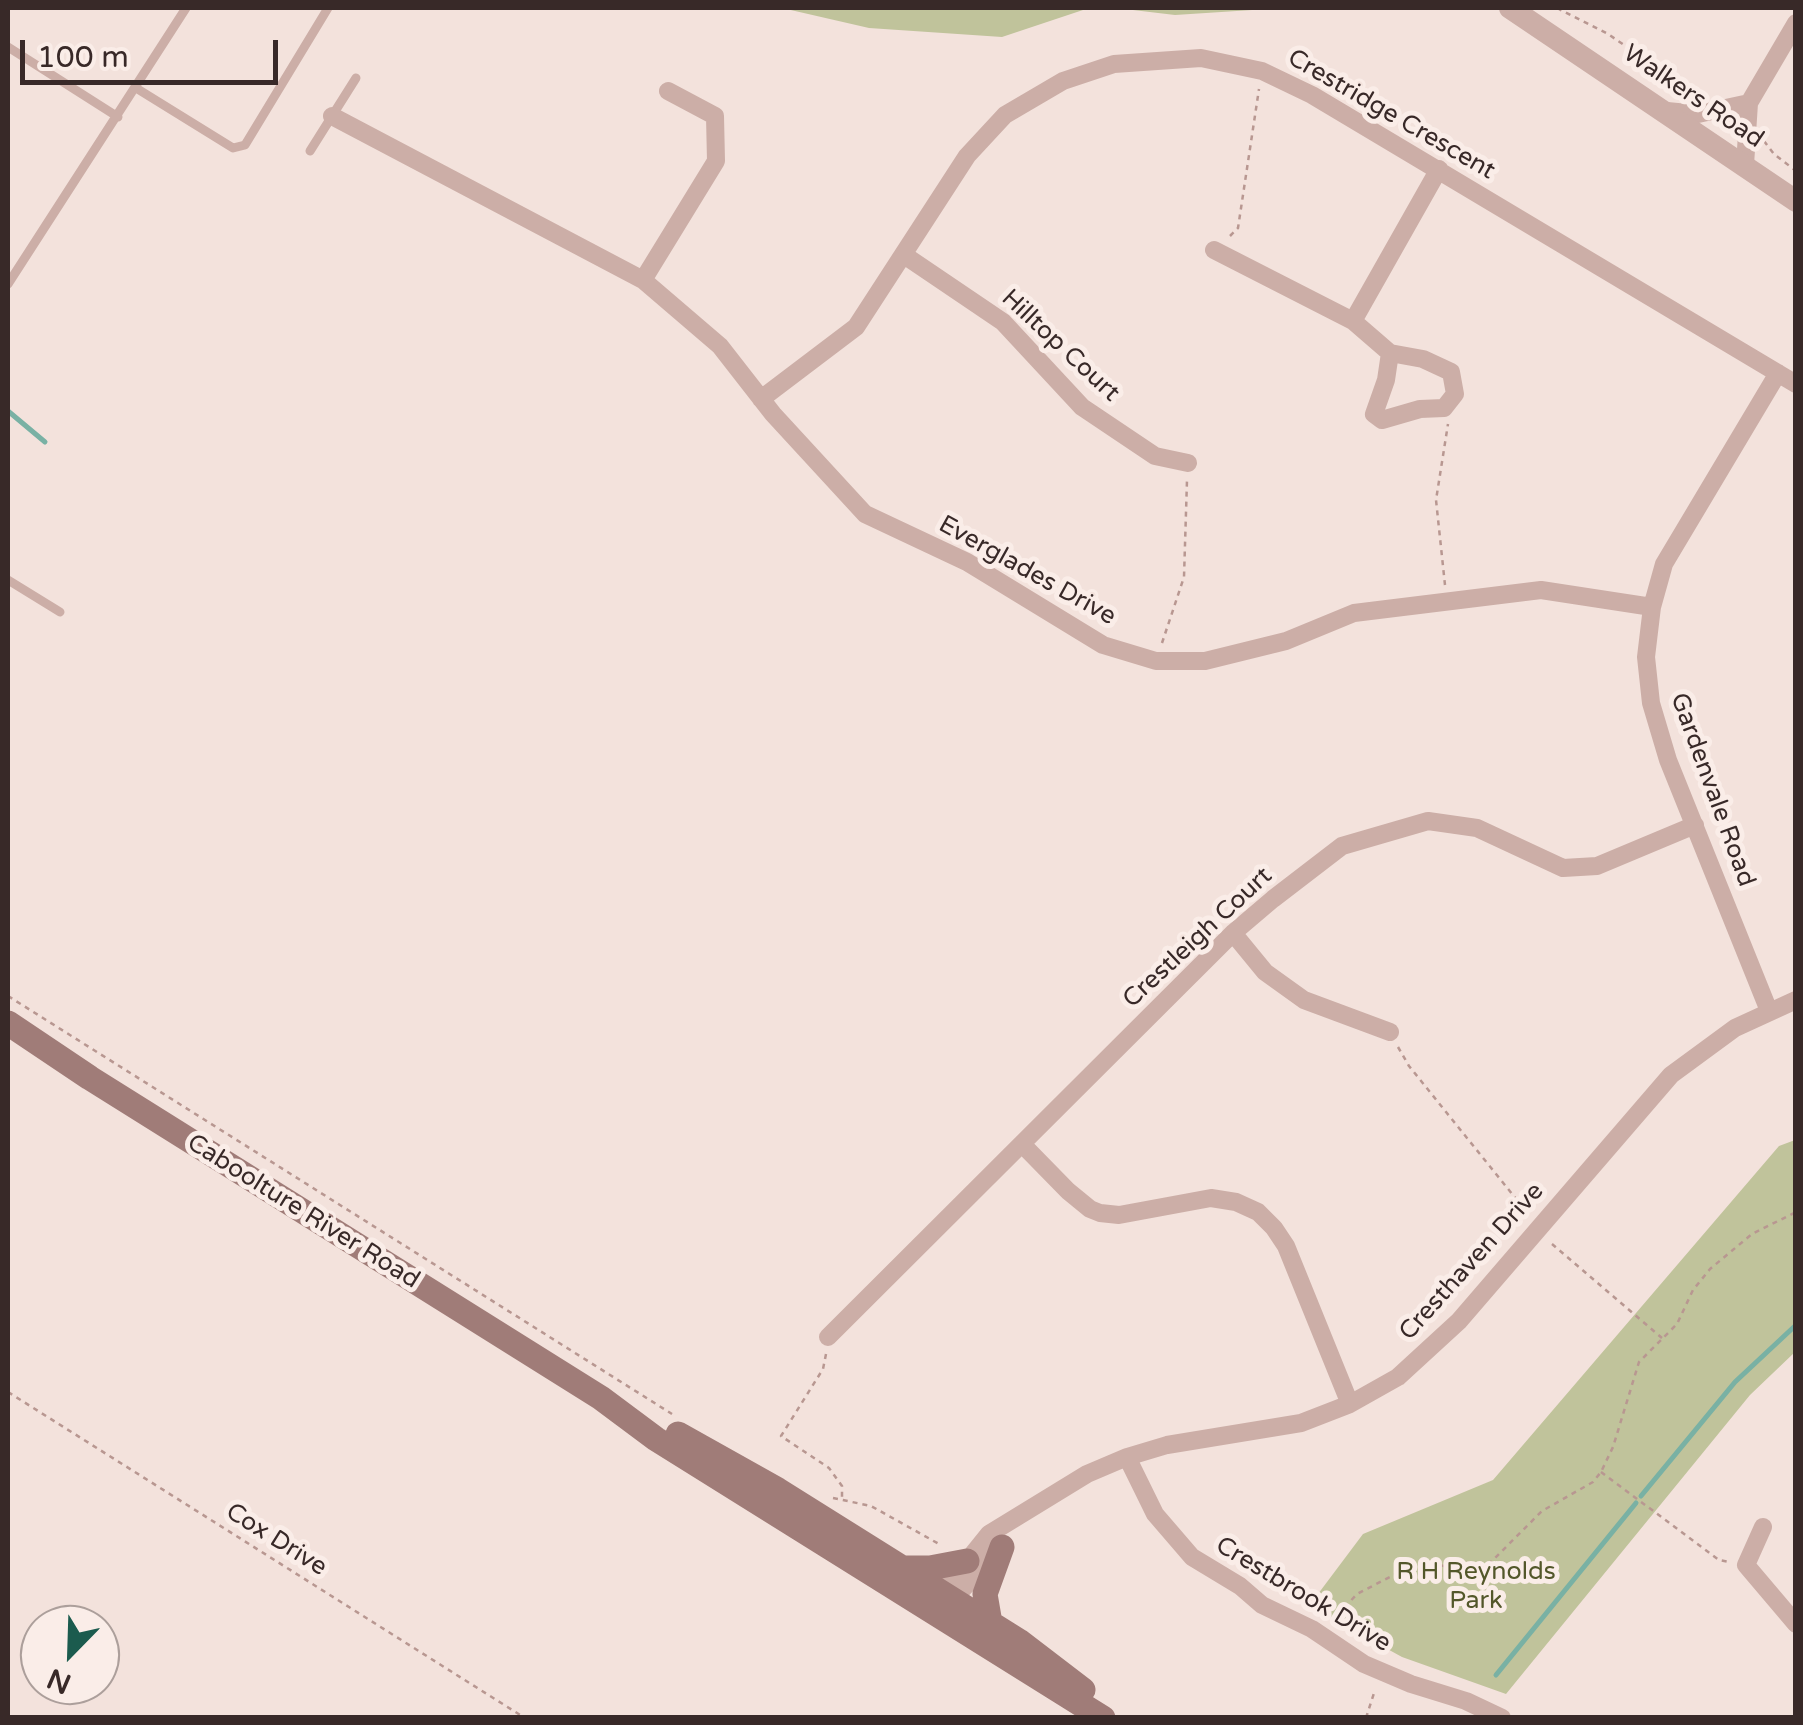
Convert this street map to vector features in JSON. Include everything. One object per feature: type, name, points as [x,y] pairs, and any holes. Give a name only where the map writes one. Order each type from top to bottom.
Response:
[{"type":"main road","name":"Caboolture River Road","points":[[8,1023],[601,1398],[656,1439],[940,1605],[1103,1718]]},
{"type":"main road","name":"Caboolture River Road","points":[[601,1398],[664,1426],[762,1480],[902,1568],[940,1605],[990,1623],[1019,1641],[1117,1718]]},
{"type":"main road","points":[[990,1623],[985,1594],[1002,1546]]},
{"type":"main road","points":[[902,1568],[967,1561]]},
{"type":"street","name":"Walkers Road","points":[[1510,8],[1796,200]]},
{"type":"street","points":[[1745,165],[1749,103],[1793,33]]},
{"type":"street","name":"Crestridge Crescent","points":[[761,399],[856,326],[967,156],[1006,116],[1062,80],[1114,64],[1201,58],[1262,70],[1312,95],[1796,384]]},
{"type":"street","points":[[643,280],[716,161],[715,116],[668,92]]},
{"type":"street","points":[[1667,111],[1698,114],[1749,103]]},
{"type":"street","name":"Everglades Drive","points":[[332,116],[643,280],[720,346],[761,399],[866,514],[967,562],[1103,645],[1156,661],[1205,661],[1286,641],[1354,613],[1541,590],[1652,608]]},
{"type":"street","points":[[1353,320],[1439,169]]},
{"type":"street","points":[[1214,250],[1353,320],[1390,352],[1424,358],[1451,372],[1456,394],[1444,408],[1420,409],[1382,420],[1374,414],[1386,380],[1390,352]]},
{"type":"street","name":"Hilltop Court","points":[[904,255],[1003,322],[1082,407],[1155,456],[1188,463]]},
{"type":"street","name":"Gardenvale Road","points":[[1769,1011],[1668,760],[1650,702],[1646,657],[1652,608],[1664,564],[1778,373]]},
{"type":"street","name":"Crestleigh Court","points":[[828,1337],[1234,933],[1342,846],[1428,821],[1476,828],[1563,868],[1597,866],[1695,824]]},
{"type":"street","points":[[1234,933],[1265,972],[1304,1000],[1390,1032]]},
{"type":"street","name":"Cresthaven Drive","points":[[940,1605],[989,1534],[1066,1485],[1126,1457],[1167,1445],[1277,1429],[1350,1404],[1398,1376],[1440,1341],[1672,1075],[1712,1042],[1796,1000]]},
{"type":"street","points":[[1022,1144],[1068,1191],[1100,1213],[1119,1214],[1212,1198],[1236,1202],[1258,1212],[1286,1246],[1350,1404]]},
{"type":"street","name":"Crestbrook Drive","points":[[1126,1457],[1155,1514],[1192,1557],[1240,1586],[1262,1606],[1312,1629],[1364,1664],[1502,1718]]},
{"type":"street","name":"Cresthaven Drive","points":[[940,1605],[1002,1546],[1025,1514]]},
{"type":"street","points":[[1763,1527],[1746,1565],[1796,1624]]},
{"type":"lane","points":[[8,284],[186,8]]},
{"type":"lane","points":[[136,88],[233,148],[245,145],[328,8]]},
{"type":"lane","points":[[8,46],[118,116]]},
{"type":"lane","points":[[310,151],[356,78]]},
{"type":"lane","points":[[8,580],[60,612]]},
{"type":"path","points":[[1558,8],[1608,34],[1716,110]]},
{"type":"path","points":[[1214,250],[1238,228],[1262,70]]},
{"type":"path","points":[[1746,128],[1796,171]]},
{"type":"path","points":[[1444,408],[1448,425],[1436,500],[1447,602]]},
{"type":"path","points":[[1156,661],[1184,577],[1188,463]]},
{"type":"path","points":[[8,996],[685,1422]]},
{"type":"path","points":[[1390,1032],[1409,1066],[1521,1205],[1516,1223],[1520,1226]]},
{"type":"path","points":[[1330,1624],[1357,1594],[1411,1566],[1434,1563],[1460,1570],[1483,1570],[1542,1510],[1583,1490],[1601,1472],[1613,1447],[1639,1362],[1677,1324],[1693,1290],[1710,1269],[1752,1234],[1796,1212]]},
{"type":"path","points":[[1552,1244],[1664,1339]]},
{"type":"path","points":[[828,1337],[823,1368],[781,1436],[829,1468],[842,1486],[842,1500]]},
{"type":"path","name":"Cox Drive","points":[[8,1392],[525,1718]]},
{"type":"path","points":[[1601,1472],[1719,1560],[1746,1565]]},
{"type":"path","points":[[822,1496],[871,1506],[937,1543]]},
{"type":"path","points":[[1366,1718],[1376,1688],[1367,1684]]},
{"type":"green space","points":[[782,8],[1089,8],[1002,37],[869,28]]},
{"type":"green space","points":[[1116,8],[1283,8],[1175,15]]},
{"type":"green space","name":"R H Reynolds Park","points":[[1795,1140],[1795,1352],[1750,1395],[1506,1694],[1402,1657],[1309,1606],[1363,1534],[1493,1480],[1779,1146]]},
{"type":"waterway","points":[[8,411],[45,442]]},
{"type":"waterway","points":[[1641,1496],[1735,1382],[1796,1325]]},
{"type":"waterway","points":[[1496,1675],[1636,1503]]}]
